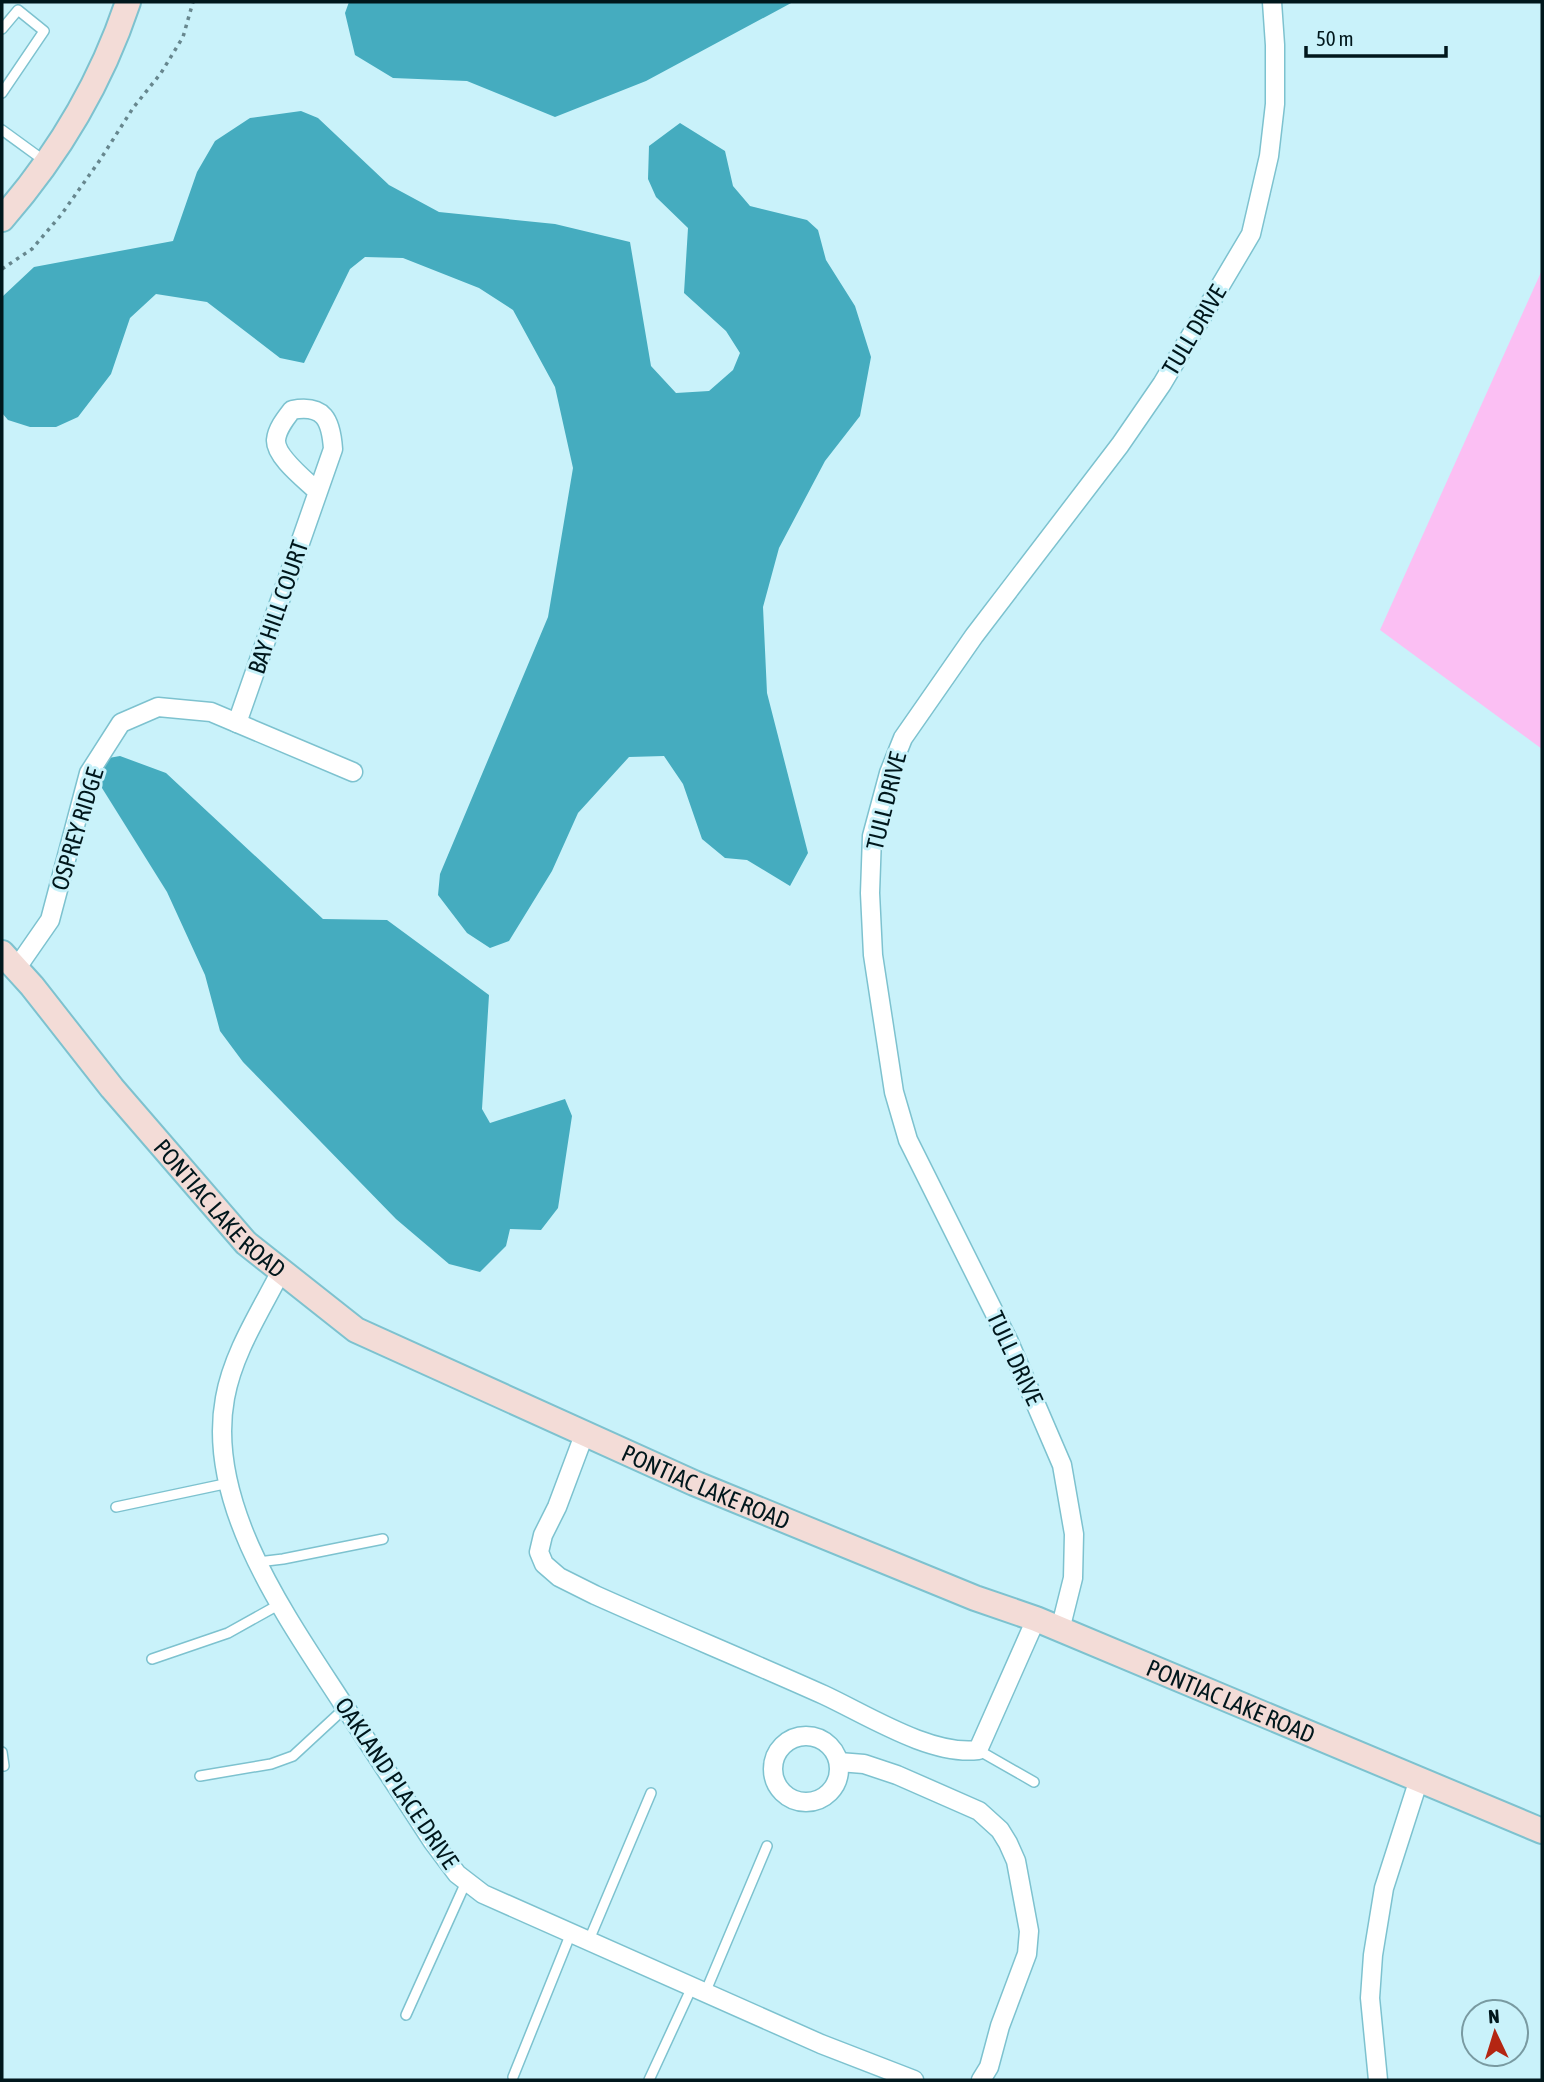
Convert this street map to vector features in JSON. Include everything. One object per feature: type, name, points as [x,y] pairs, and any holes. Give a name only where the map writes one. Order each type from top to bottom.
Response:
[{"type":"street","points":[[2,219],[47,163],[96,80],[128,2]]},
{"type":"street","name":"TULL DRIVE","points":[[1060,1630],[1073,1578],[1074,1534],[1062,1465],[1009,1342],[908,1140],[898,1104],[873,956],[870,893],[872,836],[889,773],[903,738],[974,636],[1120,444],[1162,384],[1251,234],[1269,156],[1275,104],[1272,2]]},
{"type":"street","name":"BAY HILL COURT","points":[[237,723],[318,492]]},
{"type":"street","name":"OSPREY RIDGE","points":[[9,961],[50,920],[89,773],[121,723],[158,707],[211,712],[353,772]]},
{"type":"street","name":"PONTIAC LAKE ROAD","points":[[9,961],[112,1088],[246,1243],[356,1330],[694,1483],[975,1598],[1036,1619],[1542,1831]]},
{"type":"street","name":"OAKLAND PLACE DRIVE","points":[[281,1272],[238,1355],[225,1398],[222,1433],[229,1483],[237,1511],[258,1562],[281,1604],[433,1842],[466,1882],[483,1894],[821,2044],[914,2080]]},
{"type":"street","points":[[584,1435],[543,1535],[539,1552],[544,1564],[559,1577],[891,1728],[948,1749],[978,1750],[1036,1619]]},
{"type":"street","points":[[839,1762],[864,1765],[897,1775],[979,1811],[1000,1830],[1008,1843],[1016,1861],[1029,1931],[1027,1954],[1000,2026],[989,2067],[981,2080]]},
{"type":"street","points":[[1378,2080],[1370,1998],[1373,1955],[1384,1888],[1419,1779]]},
{"type":"lane","points":[[2,29],[18,9],[44,31],[2,93]]},
{"type":"lane","points":[[2,130],[47,163]]},
{"type":"lane","points":[[116,1507],[229,1483]]},
{"type":"lane","points":[[258,1562],[383,1539]]},
{"type":"lane","points":[[152,1658],[228,1633],[281,1604]]},
{"type":"lane","points":[[200,1776],[271,1764],[293,1756],[346,1707]]},
{"type":"lane","points":[[978,1750],[1034,1782]]},
{"type":"lane","points":[[2,1752],[4,1766]]},
{"type":"lane","points":[[589,1940],[651,1793]]},
{"type":"lane","points":[[649,2080],[698,1990],[767,1846]]},
{"type":"lane","points":[[406,2015],[466,1882]]},
{"type":"lane","points":[[513,2077],[571,1933]]},
{"type":"path","points":[[2,269],[32,249],[93,172],[133,108],[161,74],[183,37],[193,2]]},
{"type":"shaded area","points":[[1542,270],[1542,749],[1380,630]]},
{"type":"water","points":[[349,2],[793,2],[646,81],[555,117],[467,81],[393,78],[355,55],[345,13]]},
{"type":"water","points":[[301,111],[318,118],[389,185],[439,212],[555,224],[630,242],[651,366],[676,393],[709,391],[733,370],[740,353],[726,331],[684,293],[688,228],[656,197],[648,179],[649,146],[680,123],[725,151],[733,186],[750,206],[807,220],[818,230],[826,260],[855,306],[871,357],[860,416],[825,461],[779,548],[763,607],[767,693],[808,853],[790,886],[747,860],[725,858],[702,839],[683,784],[664,756],[629,757],[578,813],[552,871],[509,941],[490,948],[467,933],[438,895],[440,874],[548,617],[573,468],[555,387],[513,310],[479,288],[403,258],[365,257],[350,269],[304,363],[280,358],[207,302],[156,294],[130,318],[111,374],[78,417],[56,427],[30,427],[8,420],[2,413],[2,297],[34,267],[173,241],[197,172],[215,141],[250,118]]},
{"type":"water","points":[[120,756],[166,773],[323,919],[387,920],[489,995],[482,1109],[490,1123],[565,1099],[572,1116],[558,1208],[541,1230],[510,1229],[506,1246],[480,1272],[449,1264],[396,1219],[243,1062],[220,1031],[205,975],[167,892],[97,780],[103,759]]}]
